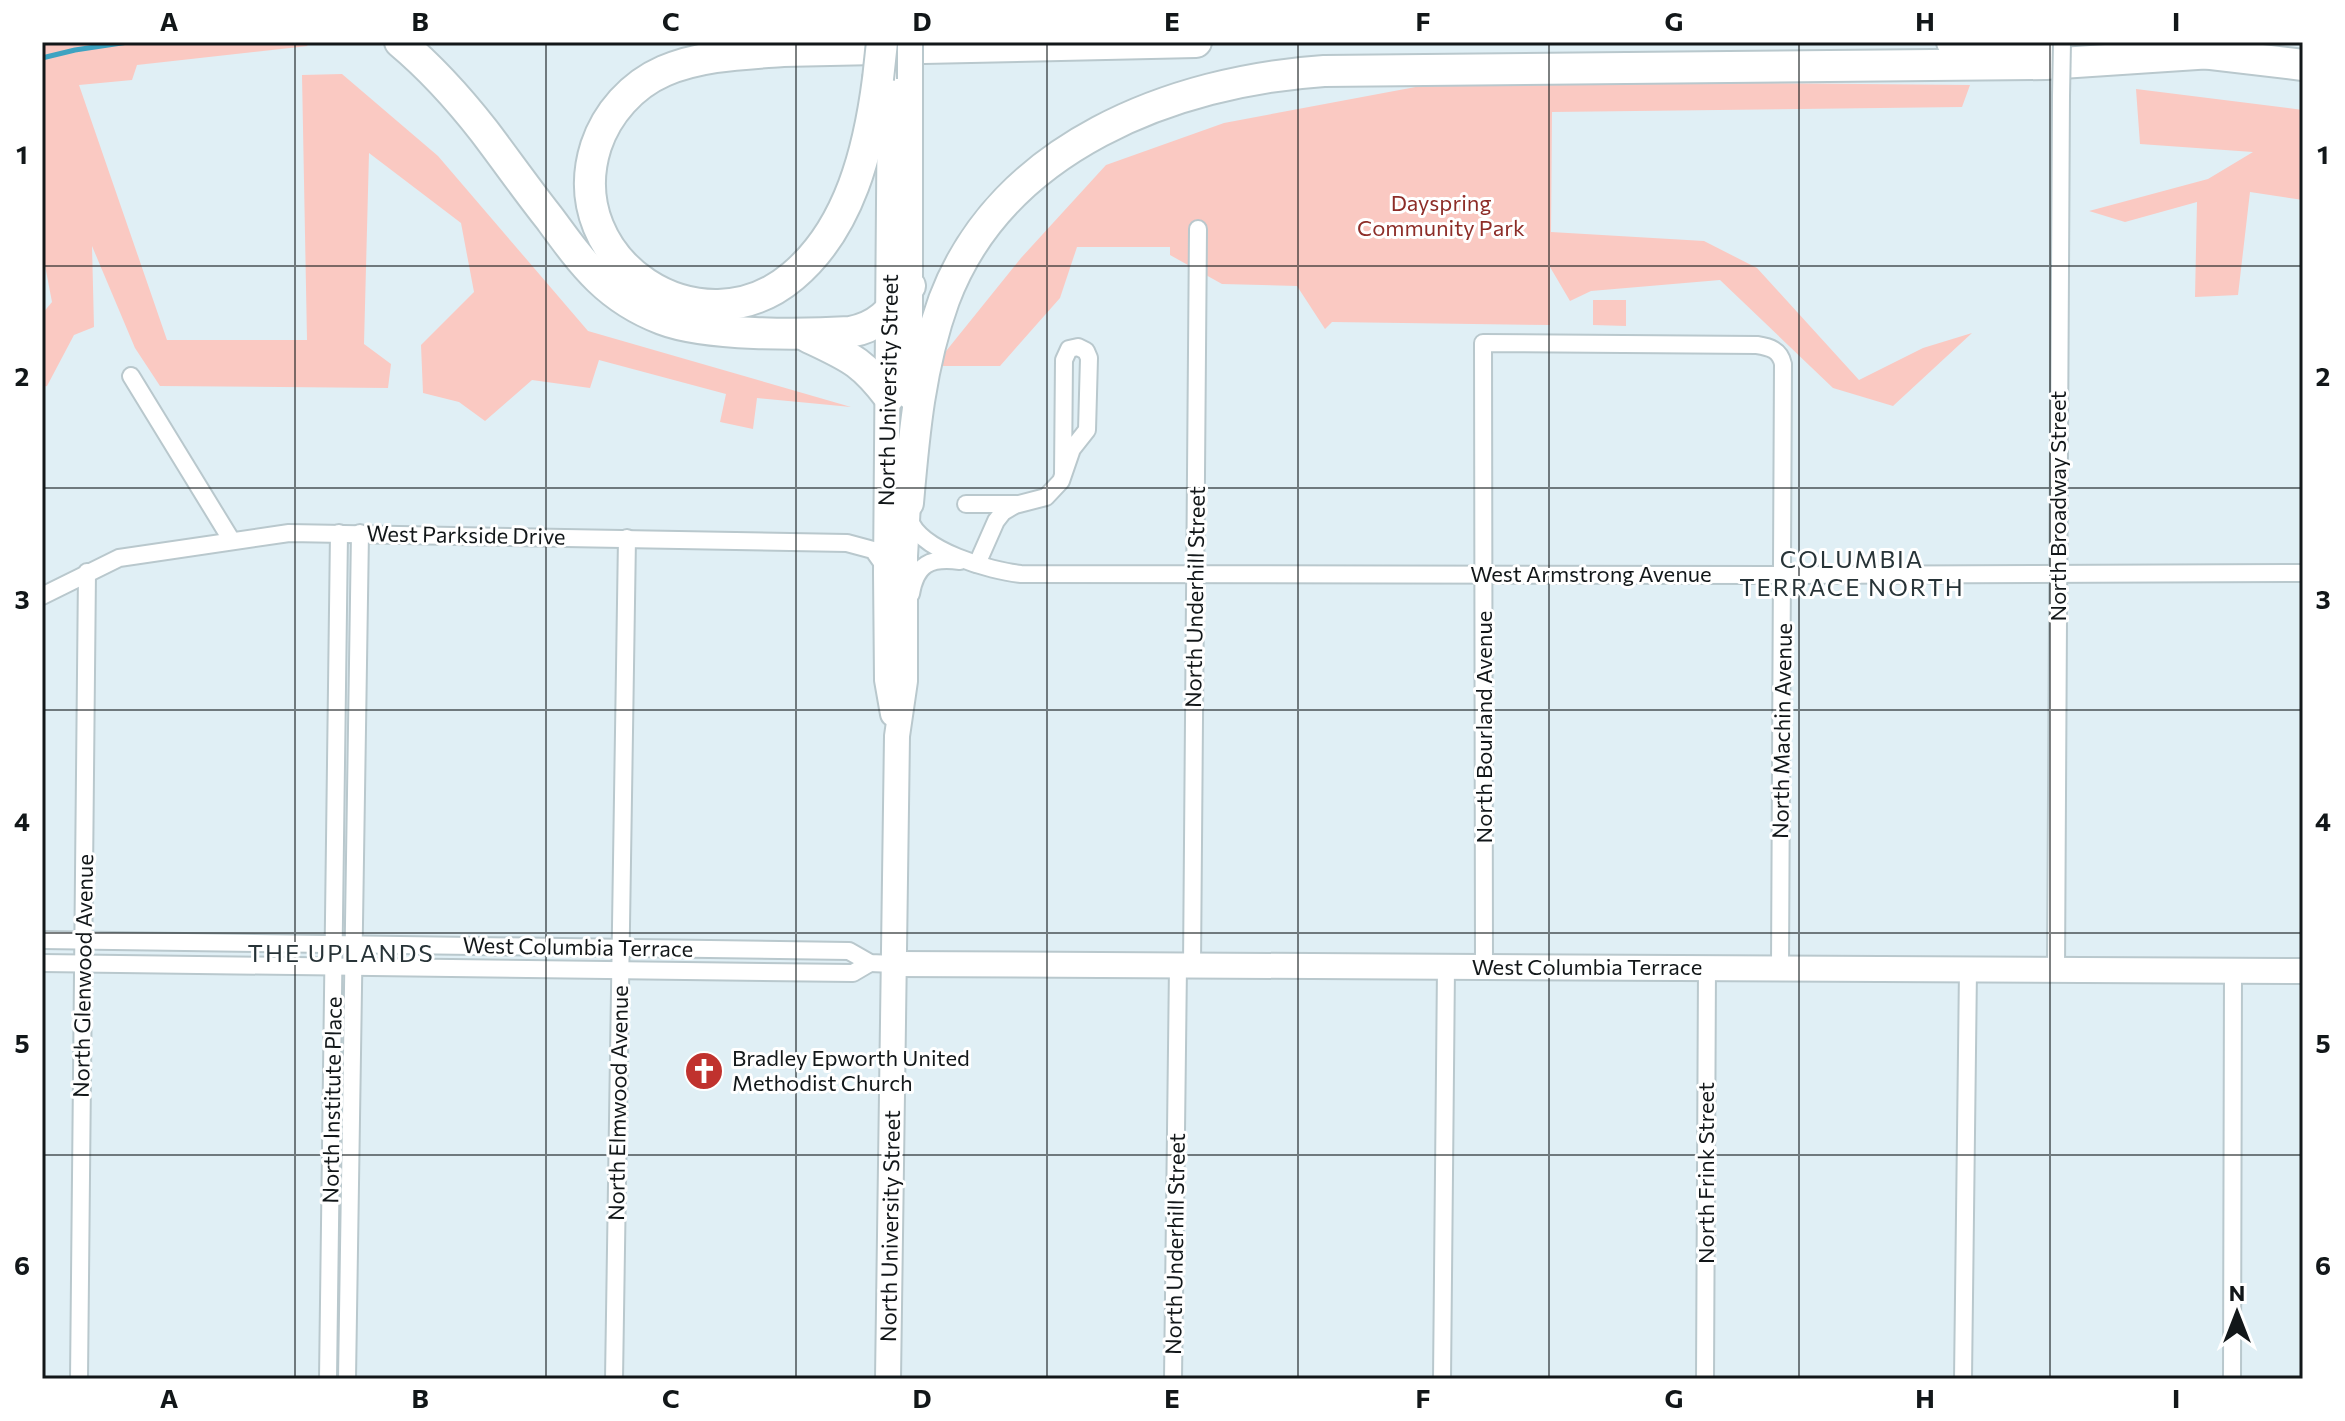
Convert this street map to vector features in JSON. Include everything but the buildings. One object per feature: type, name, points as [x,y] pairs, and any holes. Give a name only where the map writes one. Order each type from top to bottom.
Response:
[{"type":"highway","points":[[400,42],[432,71],[469,113],[582,263],[613,293],[641,310],[670,322],[724,330],[863,330],[881,321],[910,286]]},
{"type":"highway","points":[[882,42],[893,79],[847,201],[820,247],[783,284],[739,303],[690,302],[647,286],[625,269],[599,227],[592,203],[591,183],[597,145],[604,127],[628,95],[652,76],[672,68],[728,55],[832,49],[1196,42]]},
{"type":"highway","points":[[1952,42],[2086,44],[2212,53],[2303,65]]},
{"type":"highway","points":[[908,506],[916,413],[930,343],[950,288],[979,237],[1015,194],[1061,155],[1112,125],[1177,98],[1252,78],[1324,71],[2046,64],[2212,53]]},
{"type":"highway","points":[[799,332],[856,360],[889,397]]},
{"type":"main road","name":"North University Street","points":[[888,1379],[882,964],[897,736],[905,681],[910,286],[890,42]]},
{"type":"main road","name":"North University Street","points":[[897,736],[887,680],[886,573],[893,79],[910,42]]},
{"type":"main road","name":"West Columbia Terrace","points":[[882,964],[2303,971]]},
{"type":"street","name":"North Broadway Street","points":[[2056,969],[2062,42]]},
{"type":"street","name":"North Underhill Street","points":[[1173,1379],[1195,573],[1198,229]]},
{"type":"street","name":"North Machin Avenue","points":[[1483,343],[1757,345],[1778,352],[1783,364],[1780,968]]},
{"type":"street","name":"North Bourland Avenue","points":[[1483,343],[1484,967]]},
{"type":"street","points":[[977,564],[996,521],[1008,508],[1046,497],[1058,487],[1063,474],[1072,449],[1086,433],[1089,421],[1089,358],[1086,351],[1078,347],[1069,349],[1064,360],[1063,474]]},
{"type":"street","points":[[131,376],[232,541]]},
{"type":"street","points":[[966,504],[1018,504]]},
{"type":"street","name":"West Armstrong Avenue","points":[[908,506],[912,526],[925,540],[977,564]]},
{"type":"street","name":"West Parkside Drive","points":[[42,596],[119,558],[289,533],[855,543],[869,548],[881,559],[886,573]]},
{"type":"street","name":"North Institute Place","points":[[328,1379],[339,533]]},
{"type":"street","name":"North Institute Place","points":[[347,1379],[360,533]]},
{"type":"street","name":"North Elmwood Avenue","points":[[614,1379],[627,538]]},
{"type":"street","name":"West Armstrong Avenue","points":[[905,632],[913,582],[919,570],[930,562],[941,560],[1021,574],[2303,573]]},
{"type":"street","name":"North Glenwood Avenue","points":[[79,1379],[87,572]]},
{"type":"street","name":"West Columbia Terrace","points":[[42,940],[849,951],[882,964]]},
{"type":"street","name":"West Columbia Terrace","points":[[42,963],[853,973],[882,964]]},
{"type":"street","points":[[1442,1379],[1446,967]]},
{"type":"street","name":"North Frink Street","points":[[1705,1379],[1707,968]]},
{"type":"street","points":[[1963,1379],[1968,969]]},
{"type":"street","points":[[2232,1379],[2233,971]]},
{"type":"green space","points":[[42,42],[302,42],[308,46],[137,65],[132,80],[79,85],[167,340],[307,340],[302,75],[342,74],[438,156],[588,331],[851,407],[757,398],[753,429],[720,422],[726,394],[599,360],[590,388],[532,380],[485,421],[459,402],[423,393],[421,345],[474,292],[461,223],[369,153],[364,344],[391,364],[388,388],[160,386],[135,348],[92,246],[94,327],[74,335],[47,386],[42,387],[42,314],[52,302],[42,250]]},
{"type":"green space","name":"Dayspring Community Park","points":[[1453,80],[1970,85],[1962,107],[1552,112],[1551,232],[1704,241],[1757,268],[1859,380],[1923,348],[1972,333],[1893,406],[1833,388],[1720,280],[1591,291],[1570,301],[1550,267],[1550,325],[1332,322],[1325,329],[1297,286],[1222,284],[1170,255],[1170,247],[1077,247],[1060,298],[1000,366],[934,366],[1021,258],[1106,165],[1224,123]]},
{"type":"green space","points":[[2136,89],[2303,110],[2303,200],[2250,192],[2238,295],[2195,297],[2197,202],[2125,222],[2089,211],[2208,179],[2253,152],[2140,144]]},
{"type":"green space","points":[[1593,300],[1626,300],[1626,326],[1593,325]]},
{"type":"waterway","points":[[42,58],[128,42]]},
{"type":"place","name":"Bradley Epworth United Methodist Church","points":[[704,1071]]},
{"type":"district","name":"COLUMBIA TERRACE NORTH","points":[[1852,574]]},
{"type":"district","name":"THE UPLANDS","points":[[341,954]]}]
